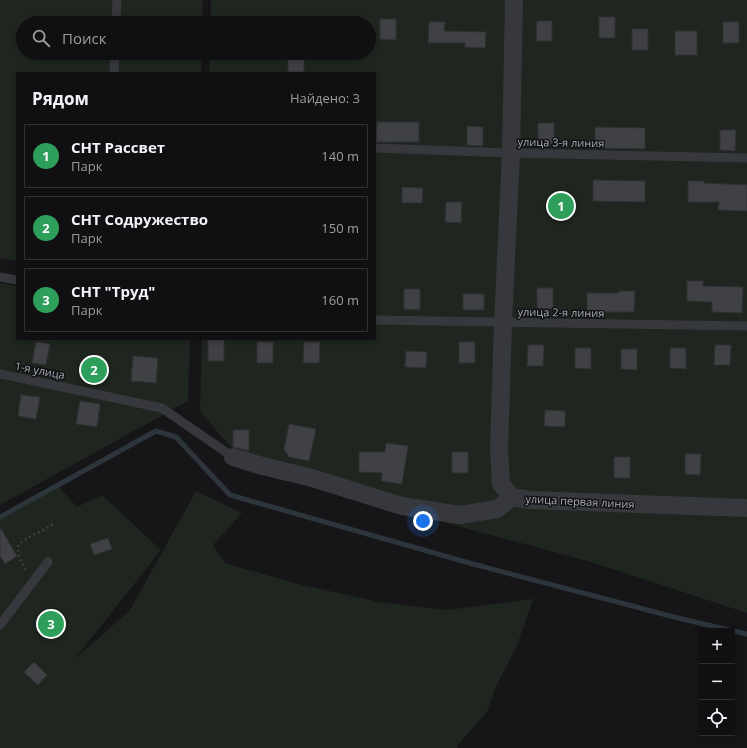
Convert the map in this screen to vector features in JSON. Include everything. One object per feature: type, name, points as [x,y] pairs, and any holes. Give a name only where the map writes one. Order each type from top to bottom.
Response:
[{"type":"street","points":[[512,497],[501,484],[499,449],[511,152],[514,0]]},
{"type":"street","name":"улица первая линия","points":[[233,457],[312,478],[402,506],[460,515],[497,509],[512,497],[530,500],[747,508]]},
{"type":"lane","points":[[116,16],[117,0]]},
{"type":"lane","points":[[114,72],[115,60]]},
{"type":"lane","name":"улица 3-я линия","points":[[376,148],[747,158]]},
{"type":"lane","points":[[0,277],[16,280]]},
{"type":"lane","name":"улица 2-я линия","points":[[376,320],[747,326]]},
{"type":"lane","name":"1-я улица","points":[[0,374],[162,408],[233,457]]},
{"type":"lane","points":[[0,625],[48,562]]},
{"type":"path","points":[[34,580],[19,558],[17,553],[18,546],[24,540],[54,523]]},
{"type":"shaded area","points":[[0,0],[203,0],[202,16],[16,16],[16,60],[201,60],[201,72],[16,72],[16,261],[0,258]]},
{"type":"shaded area","points":[[211,0],[747,0],[747,613],[591,562],[250,470],[200,411],[202,340],[376,340],[376,72],[209,72],[210,60],[376,60],[376,16],[211,16]]},
{"type":"shaded area","points":[[0,283],[16,286],[16,340],[190,340],[188,401],[0,505]]},
{"type":"shaded area","points":[[58,486],[77,507],[102,495],[161,550],[75,659],[130,610],[196,491],[242,513],[213,545],[225,563],[298,584],[379,602],[447,610],[533,599],[516,648],[496,686],[487,712],[457,746],[457,748],[0,748],[0,519]]},
{"type":"building","points":[[599,17],[615,17],[615,38],[599,38]]},
{"type":"building","points":[[380,19],[396,19],[396,40],[380,39]]},
{"type":"building","points":[[537,21],[552,21],[552,41],[536,41]]},
{"type":"building","points":[[429,22],[445,22],[444,31],[486,32],[485,48],[465,47],[465,43],[428,43]]},
{"type":"building","points":[[723,22],[739,22],[739,43],[723,43]]},
{"type":"building","points":[[632,29],[648,29],[648,50],[632,50]]},
{"type":"building","points":[[675,31],[697,31],[697,55],[675,55]]},
{"type":"building","points":[[288,60],[304,60],[304,72],[288,72]]},
{"type":"building","points":[[377,122],[419,122],[419,142],[376,142]]},
{"type":"building","points":[[538,123],[554,123],[554,144],[538,143]]},
{"type":"building","points":[[467,126],[483,127],[483,146],[467,145]]},
{"type":"building","points":[[595,127],[645,128],[645,149],[595,148]]},
{"type":"building","points":[[720,130],[736,130],[735,151],[720,150]]},
{"type":"building","points":[[593,180],[645,181],[645,202],[593,201]]},
{"type":"building","points":[[688,181],[747,185],[747,211],[718,210],[719,202],[688,202]]},
{"type":"building","points":[[402,187],[423,188],[422,203],[402,203]]},
{"type":"building","points":[[446,202],[462,202],[461,223],[445,222]]},
{"type":"building","points":[[687,281],[703,281],[703,286],[743,287],[742,313],[712,312],[712,302],[687,301]]},
{"type":"building","points":[[537,288],[553,288],[553,309],[537,308]]},
{"type":"building","points":[[404,289],[420,289],[420,310],[404,309]]},
{"type":"building","points":[[619,291],[635,291],[634,312],[603,312],[603,314],[587,313],[587,293],[619,293]]},
{"type":"building","points":[[463,294],[484,294],[484,310],[463,310]]},
{"type":"building","points":[[208,340],[224,340],[224,361],[208,361]]},
{"type":"building","points":[[36,342],[50,344],[46,365],[32,363]]},
{"type":"building","points":[[257,342],[273,342],[273,363],[257,363]]},
{"type":"building","points":[[304,342],[320,342],[319,363],[303,363]]},
{"type":"building","points":[[459,342],[475,342],[475,363],[459,363]]},
{"type":"building","points":[[528,345],[544,345],[543,366],[527,366]]},
{"type":"building","points":[[715,345],[731,345],[730,365],[714,365]]},
{"type":"building","points":[[575,348],[591,348],[591,369],[575,368]]},
{"type":"building","points":[[670,348],[686,348],[686,369],[670,368]]},
{"type":"building","points":[[621,349],[637,349],[637,370],[621,369]]},
{"type":"building","points":[[406,351],[427,352],[426,368],[405,367]]},
{"type":"building","points":[[133,356],[158,358],[156,383],[131,381]]},
{"type":"building","points":[[21,395],[40,397],[36,419],[18,416]]},
{"type":"building","points":[[80,401],[100,404],[97,427],[76,424]]},
{"type":"building","points":[[545,410],[565,411],[565,427],[544,426]]},
{"type":"building","points":[[289,424],[316,429],[309,461],[289,457],[284,449]]},
{"type":"building","points":[[233,430],[249,430],[249,451],[233,447]]},
{"type":"building","points":[[386,443],[408,446],[402,484],[381,481],[382,473],[359,472],[359,452],[385,452]]},
{"type":"building","points":[[452,452],[468,452],[468,473],[452,473]]},
{"type":"building","points":[[685,454],[701,454],[700,475],[685,474]]},
{"type":"building","points":[[614,457],[630,457],[630,478],[614,478]]},
{"type":"building","points":[[0,527],[17,556],[5,564],[0,556]]},
{"type":"building","points":[[108,538],[112,549],[94,555],[90,544]]},
{"type":"building","points":[[34,662],[47,675],[38,685],[24,672]]},
{"type":"waterway","points":[[0,517],[156,431],[176,437],[230,495],[473,564],[678,618],[747,634]]},
{"type":"place","name":"СНТ Рассвет","points":[[561,206]]},
{"type":"place","name":"СНТ Содружество","points":[[94,370]]},
{"type":"place","name":"СНТ \"Труд\"","points":[[51,624]]}]
